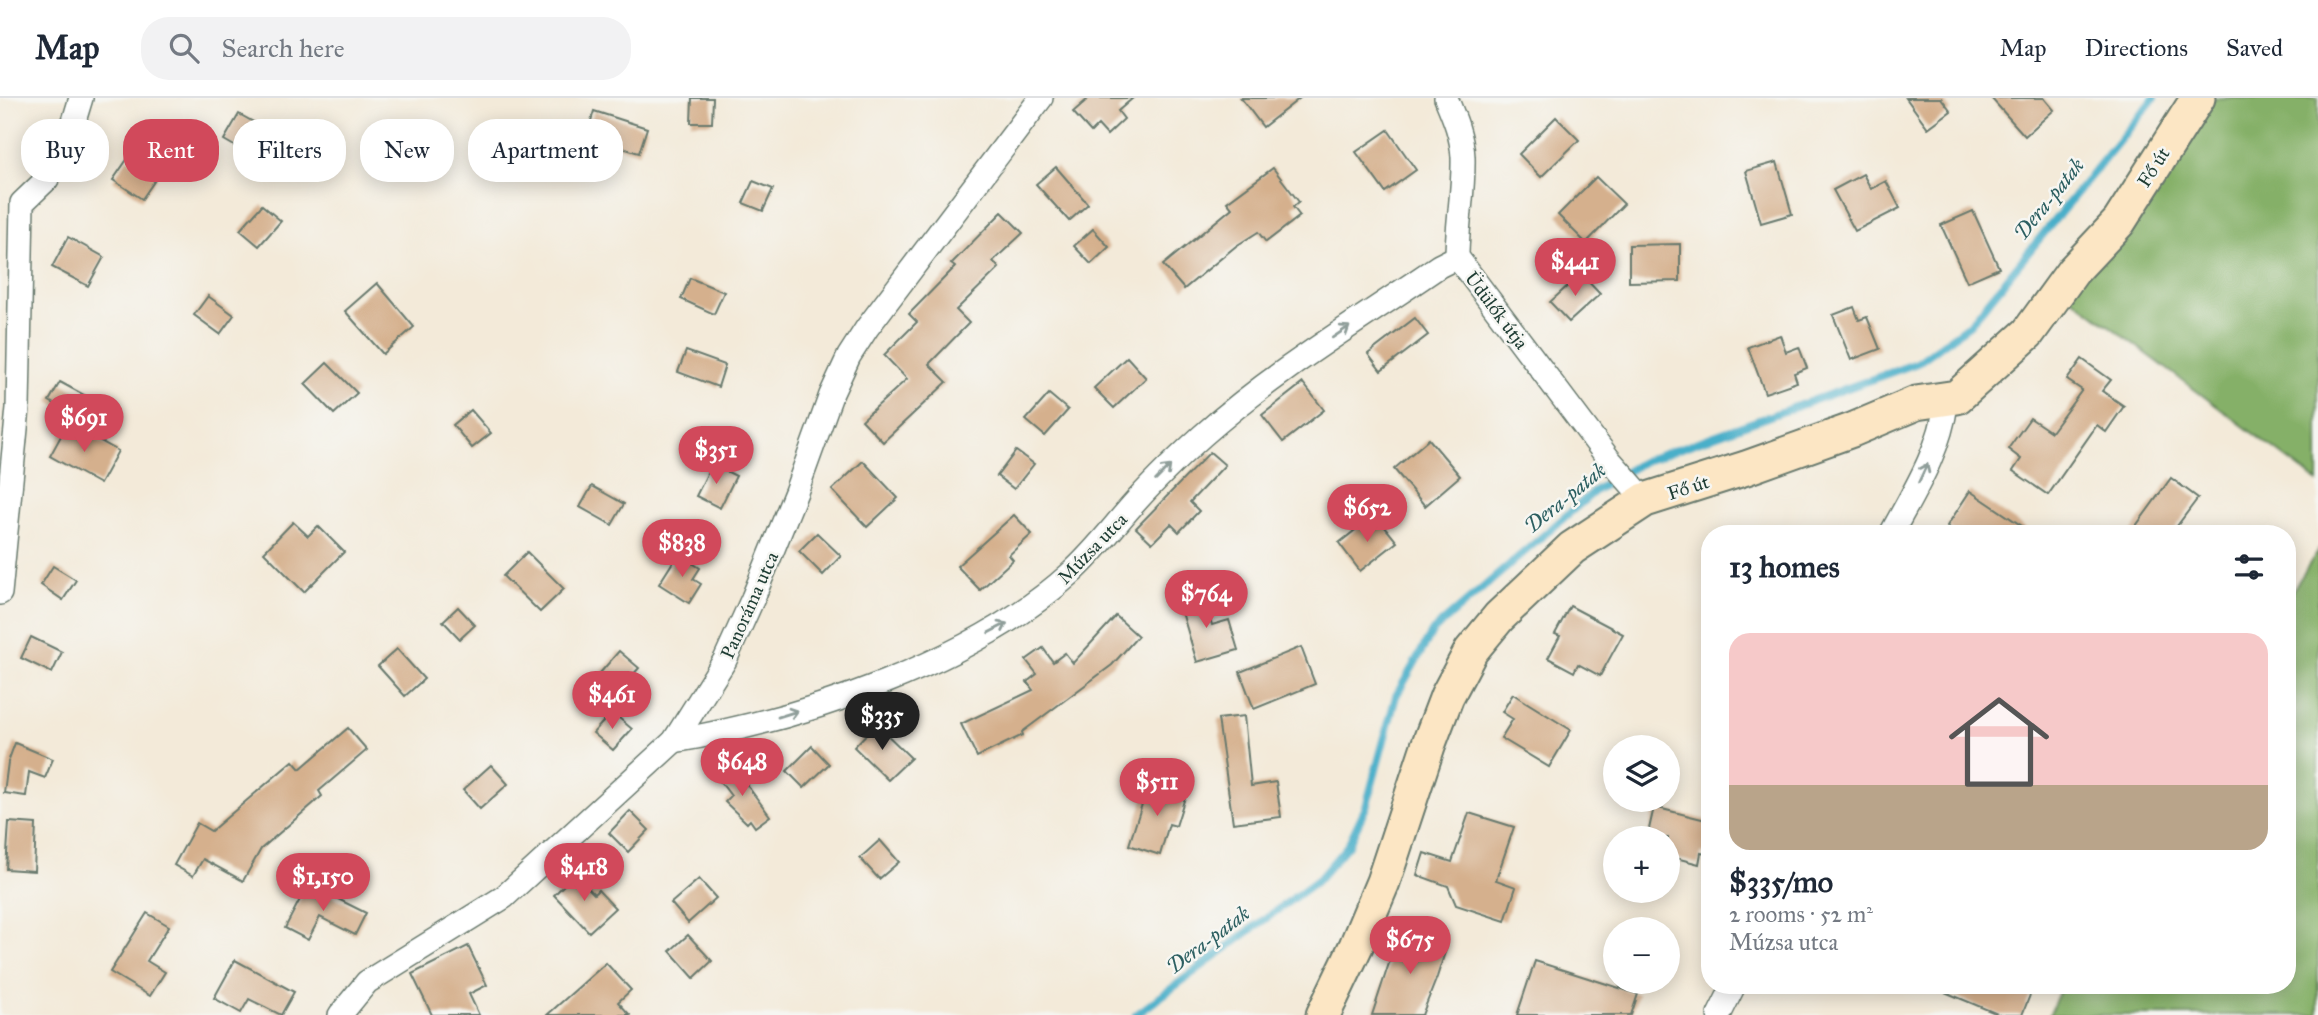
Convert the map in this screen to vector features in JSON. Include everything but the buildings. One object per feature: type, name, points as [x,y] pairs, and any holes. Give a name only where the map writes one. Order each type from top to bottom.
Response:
[{"type":"main road","name":"Fő út","points":[[1323,1015],[1384,881],[1428,746],[1458,672],[1471,651],[1499,617],[1572,548],[1639,493],[1853,430],[1916,403],[1957,397],[2028,334],[2073,271],[2119,222],[2198,98]]},
{"type":"street","points":[[0,593],[18,408],[11,204],[47,179],[74,121],[81,98]]},
{"type":"street","name":"Panoráma utca","points":[[340,1015],[367,982],[504,897],[674,741],[725,660],[742,623],[796,492],[831,395],[849,356],[867,328],[1041,98]]},
{"type":"street","name":"Üdülők útja","points":[[1446,98],[1456,121],[1463,155],[1457,257],[1608,458],[1639,493]]},
{"type":"street","name":"Múzsa utca","points":[[674,741],[729,732],[913,671],[1009,622],[1071,574],[1137,500],[1203,435],[1292,365],[1439,266],[1457,257]]},
{"type":"street","points":[[1896,525],[1937,442],[1946,404],[1957,397]]},
{"type":"street","points":[[1718,1015],[1729,994]]},
{"type":"green space","points":[[2214,98],[2318,98],[2318,482],[2067,294]]},
{"type":"green space","points":[[2318,551],[2318,1015],[2049,1015],[2058,994],[2296,994],[2296,585]]},
{"type":"waterway","name":"Dera-patak","points":[[1136,1015],[1319,879],[1348,845],[1366,807],[1396,696],[1433,631],[1596,490],[1642,462],[1917,363],[1970,324],[2154,98]]}]
